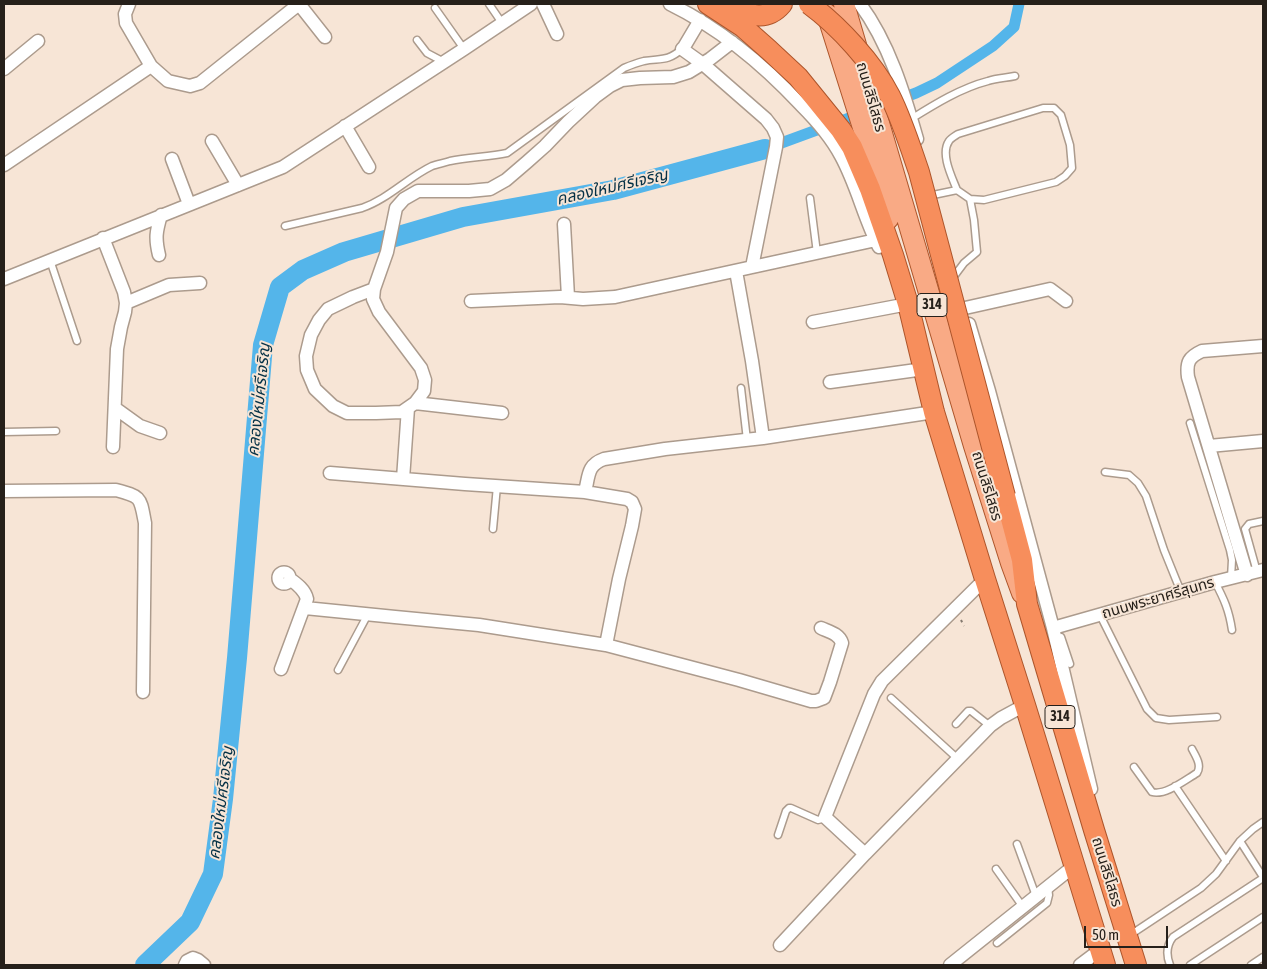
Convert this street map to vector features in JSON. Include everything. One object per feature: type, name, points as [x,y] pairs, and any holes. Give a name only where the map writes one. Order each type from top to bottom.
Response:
[{"type":"highway","points":[[729,4],[750,15],[761,16],[780,7],[782,4]]},
{"type":"highway","points":[[809,4],[842,33],[872,68],[890,95],[905,130],[919,172],[1022,560],[1026,604]]},
{"type":"highway","points":[[704,12],[743,27],[798,77],[841,130],[852,147],[896,263]]},
{"type":"highway","name":"ถนนสิริโสธร","points":[[896,263],[934,412],[1102,958]]},
{"type":"highway","name":"ถนนสิริโสธร","points":[[1026,604],[1136,965]]},
{"type":"main road","name":"ถนนสิริโสธร","points":[[824,4],[877,172],[896,263]]},
{"type":"main road","name":"ถนนสิริโสธร","points":[[844,4],[974,446],[1026,604]]},
{"type":"street","points":[[129,4],[125,14],[126,23],[150,66],[168,81],[190,86],[200,83],[299,4],[325,37]]},
{"type":"street","points":[[543,4],[557,34]]},
{"type":"street","points":[[670,4],[704,12],[732,42],[764,68],[812,116],[840,154],[883,253],[896,263]]},
{"type":"street","points":[[860,4],[885,47],[911,119],[989,391],[1055,627],[1093,796],[1096,814],[1094,830]]},
{"type":"street","points":[[4,278],[283,167],[464,49],[502,23],[522,6]]},
{"type":"street","points":[[704,12],[682,49],[703,64],[766,119],[777,137],[775,160],[752,267]]},
{"type":"street","points":[[4,69],[38,42]]},
{"type":"street","points":[[374,289],[328,309],[319,320],[311,335],[306,356],[307,370],[315,389],[333,406],[347,413],[376,414],[402,412],[412,405],[424,391],[425,380],[421,368],[377,308],[373,298],[374,289],[387,252],[396,208],[404,199],[418,191],[490,189],[506,180],[610,86],[622,80],[673,76],[689,72],[732,42]]},
{"type":"street","points":[[4,165],[150,66]]},
{"type":"street","points":[[345,126],[369,167]]},
{"type":"street","points":[[212,141],[238,185]]},
{"type":"street","points":[[172,159],[189,204]]},
{"type":"street","points":[[159,254],[156,237],[161,216]]},
{"type":"street","points":[[564,224],[568,297]]},
{"type":"street","points":[[103,238],[124,292],[126,303],[126,312],[120,327],[117,349],[113,447]]},
{"type":"street","points":[[470,301],[560,296],[583,299],[614,297],[876,240]]},
{"type":"street","points":[[736,270],[763,438]]},
{"type":"street","points":[[126,303],[169,285],[200,283]]},
{"type":"street","points":[[965,308],[1050,289],[1066,301]]},
{"type":"street","points":[[813,322],[908,304]]},
{"type":"street","points":[[1256,572],[1207,452],[1187,368],[1189,360],[1202,351],[1263,346]]},
{"type":"street","points":[[830,382],[924,369]]},
{"type":"street","points":[[412,405],[502,413]]},
{"type":"street","points":[[403,479],[412,405]]},
{"type":"street","points":[[115,408],[140,426],[160,433]]},
{"type":"street","points":[[585,492],[592,466],[597,461],[604,459],[665,449],[763,438],[934,412]]},
{"type":"street","points":[[1207,452],[1263,441]]},
{"type":"street","points":[[330,472],[585,492],[627,499],[632,502],[635,510],[606,645]]},
{"type":"street","points":[[4,491],[116,490],[133,494],[141,501],[145,523],[143,692]]},
{"type":"street","name":"ถนนพระยาศรีสุนทร","points":[[1055,627],[1256,572]]},
{"type":"street","points":[[281,669],[307,600],[302,589],[290,579]]},
{"type":"street","points":[[865,854],[825,817],[874,694],[882,681],[985,579]]},
{"type":"street","points":[[305,608],[479,624],[606,645],[816,701],[824,698],[842,643],[838,635],[821,628]]},
{"type":"street","points":[[780,945],[865,854],[990,726],[1025,705]]},
{"type":"street","points":[[950,965],[1074,866]]},
{"type":"street","points":[[185,965],[193,958],[204,965]]},
{"type":"street","points":[[1080,965],[1102,958]]},
{"type":"lane","points":[[489,4],[502,23]]},
{"type":"lane","points":[[435,8],[464,49]]},
{"type":"lane","points":[[417,40],[427,53],[444,62]]},
{"type":"lane","points":[[285,226],[374,204],[438,164],[507,153],[624,68],[646,61],[670,58],[682,49]]},
{"type":"lane","points":[[911,119],[935,104],[960,92],[988,81],[1015,76]]},
{"type":"lane","points":[[1043,108],[1054,108],[1062,115],[1070,145],[1072,168],[1065,176],[1056,182],[984,200],[970,199],[957,190],[946,162],[946,148],[950,140],[958,134],[1043,108]]},
{"type":"lane","points":[[933,195],[957,190]]},
{"type":"lane","points":[[810,198],[817,253]]},
{"type":"lane","points":[[955,274],[977,252],[970,199]]},
{"type":"lane","points":[[50,260],[76,340]]},
{"type":"lane","points":[[741,388],[747,440]]},
{"type":"lane","points":[[1190,423],[1207,452],[1232,560],[1232,578]]},
{"type":"lane","points":[[4,432],[56,431]]},
{"type":"lane","points":[[1104,472],[1129,475],[1138,483],[1146,496],[1164,550],[1181,592]]},
{"type":"lane","points":[[493,529],[497,486]]},
{"type":"lane","points":[[1256,572],[1245,529],[1249,524],[1263,521]]},
{"type":"lane","points":[[1215,582],[1229,613],[1232,630]]},
{"type":"lane","points":[[338,670],[368,614]]},
{"type":"lane","points":[[1100,615],[1147,709],[1156,718],[1169,720],[1217,717]]},
{"type":"lane","points":[[1055,627],[1070,664]]},
{"type":"lane","points":[[891,698],[958,759]]},
{"type":"lane","points":[[956,724],[968,711],[990,726]]},
{"type":"lane","points":[[1134,766],[1152,792],[1158,794],[1197,773],[1199,769],[1198,761],[1192,749]]},
{"type":"lane","points":[[1175,786],[1226,862]]},
{"type":"lane","points":[[778,835],[786,811],[789,808],[818,820],[825,817]]},
{"type":"lane","points":[[1127,937],[1201,888],[1226,862],[1240,841],[1263,822]]},
{"type":"lane","points":[[1170,965],[1167,950],[1168,943],[1173,938],[1263,878],[1240,841]]},
{"type":"lane","points":[[1017,844],[1036,896]]},
{"type":"lane","points":[[996,869],[1023,907]]},
{"type":"lane","points":[[997,943],[1047,902],[1049,895],[1048,886]]},
{"type":"lane","points":[[1190,965],[1263,917]]},
{"type":"lane","points":[[1250,965],[1263,957]]},
{"type":"waterway","points":[[897,100],[937,83],[993,46],[1014,27],[1019,4]]},
{"type":"waterway","points":[[765,149],[863,113]]},
{"type":"waterway","name":"คลองใหม่ศรีเจริญ","points":[[145,965],[190,922],[213,874],[223,799],[237,658],[263,345],[280,287],[303,270],[344,252],[463,217],[613,190],[765,149]]}]
